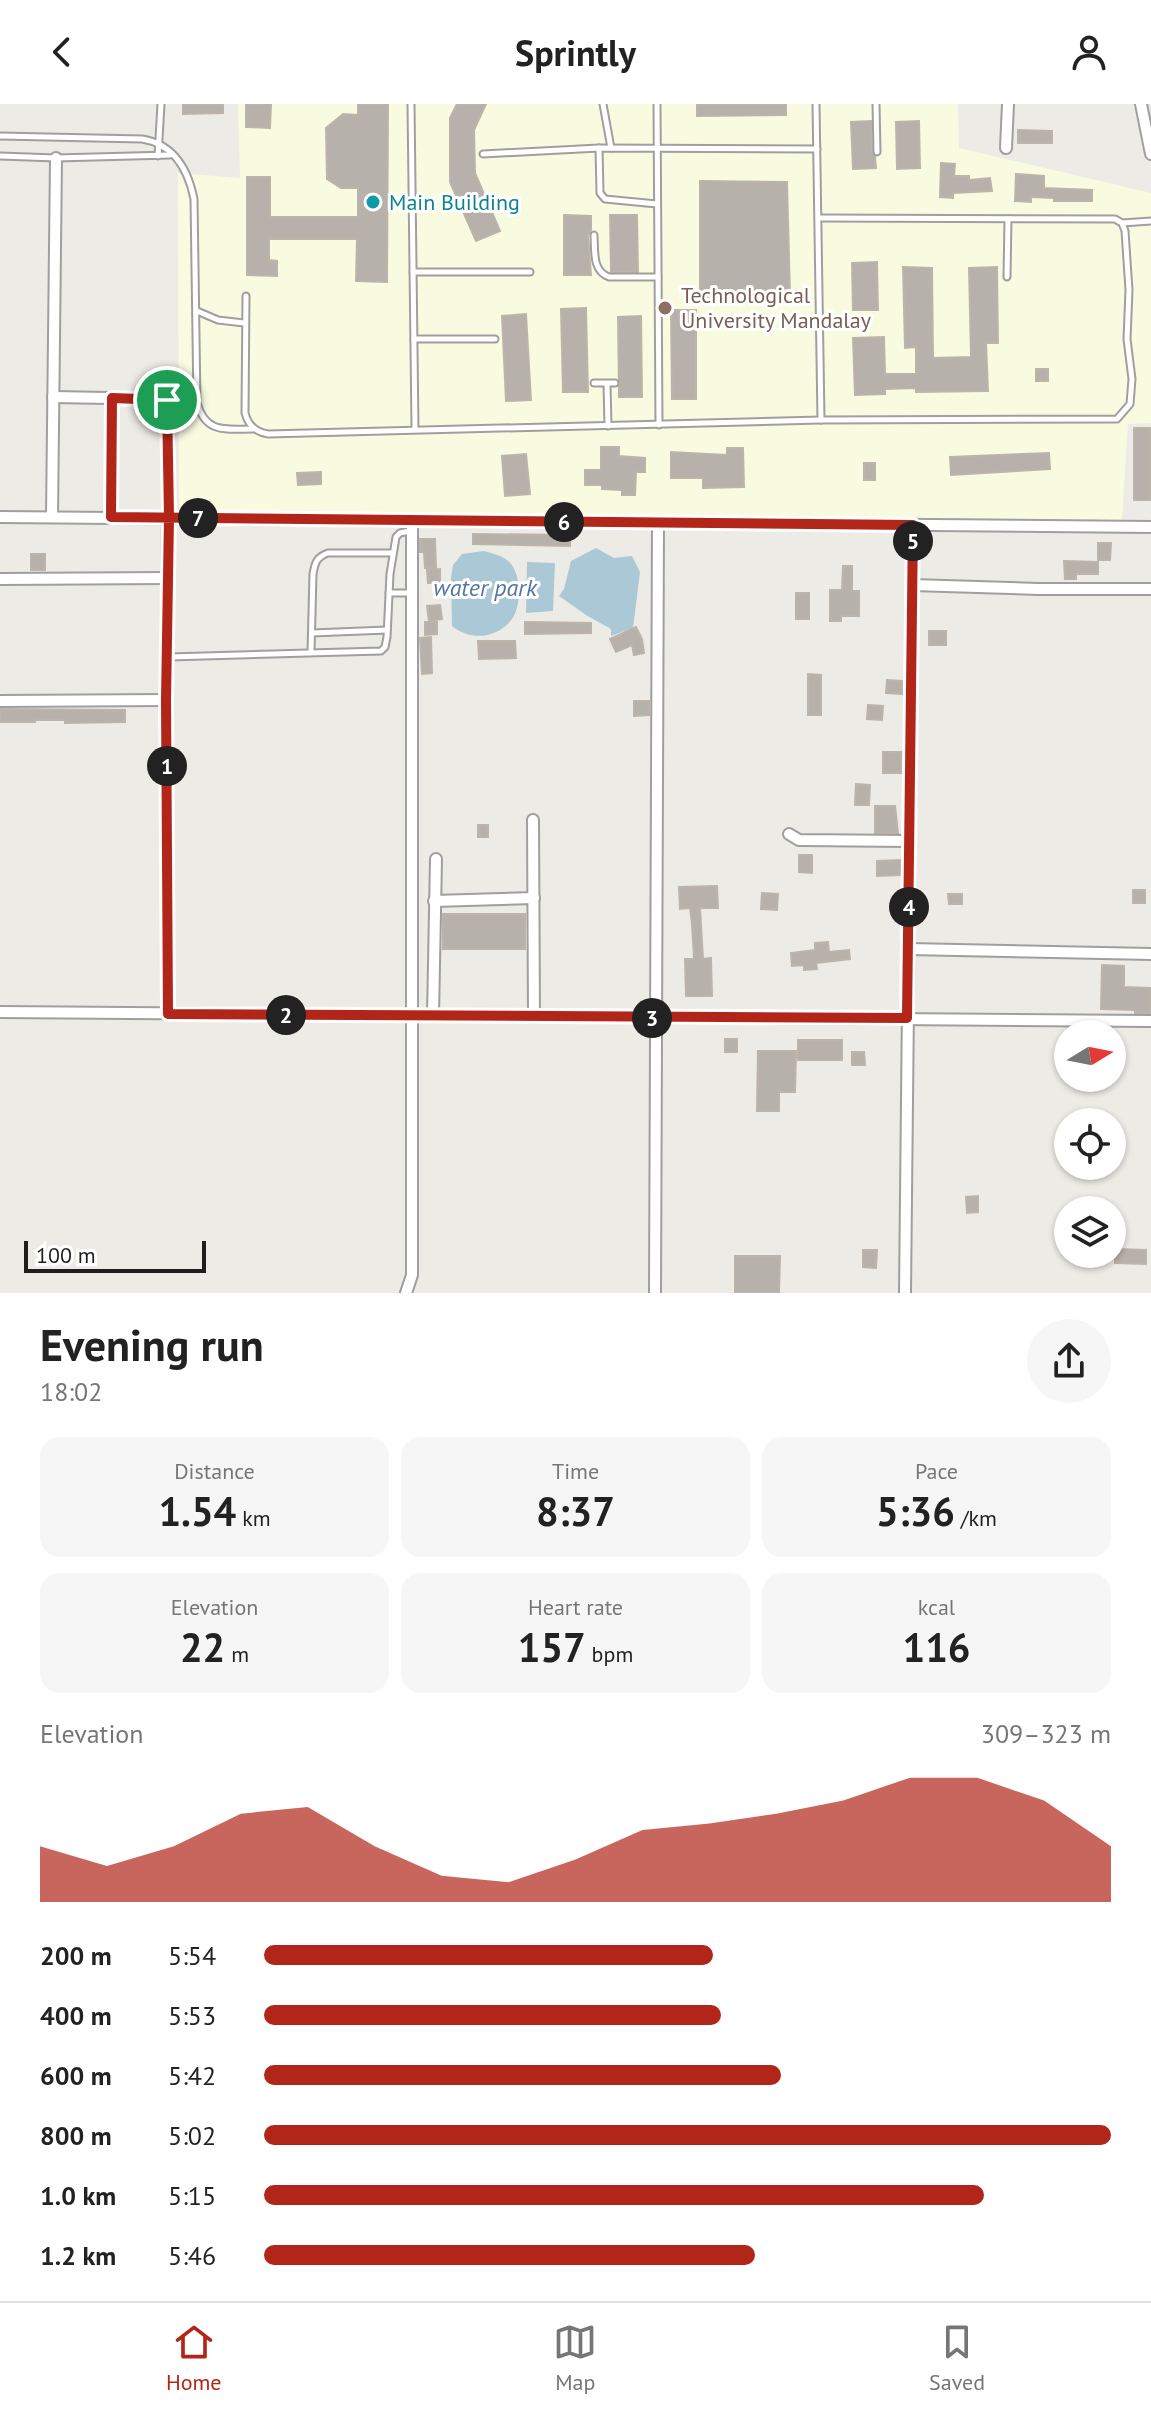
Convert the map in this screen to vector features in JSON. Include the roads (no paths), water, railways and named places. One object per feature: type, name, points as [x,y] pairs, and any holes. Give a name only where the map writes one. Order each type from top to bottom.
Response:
[{"type":"street","points":[[1006,148],[1008,104]]},
{"type":"street","points":[[1141,104],[1151,154]]},
{"type":"street","points":[[52,517],[56,158]]},
{"type":"street","points":[[53,397],[167,400],[168,1014]]},
{"type":"street","points":[[111,517],[112,398]]},
{"type":"street","points":[[0,517],[169,517],[411,525],[658,523],[1151,527]]},
{"type":"street","points":[[655,1293],[658,523]]},
{"type":"street","points":[[406,1293],[412,1275],[411,525]]},
{"type":"street","points":[[905,1293],[913,525]]},
{"type":"street","points":[[0,579],[168,578]]},
{"type":"street","points":[[912,585],[1151,589]]},
{"type":"street","points":[[0,701],[166,700]]},
{"type":"street","points":[[533,820],[534,1017]]},
{"type":"street","points":[[789,834],[799,840],[909,841]]},
{"type":"street","points":[[433,1016],[436,859]]},
{"type":"street","points":[[434,901],[534,898]]},
{"type":"street","points":[[908,949],[1151,954]]},
{"type":"street","points":[[0,1012],[1151,1021]]},
{"type":"lane","points":[[158,156],[161,104]]},
{"type":"lane","points":[[411,104],[415,429]]},
{"type":"lane","points":[[603,104],[611,148]]},
{"type":"lane","points":[[657,104],[659,425]]},
{"type":"lane","points":[[816,104],[821,420]]},
{"type":"lane","points":[[876,104],[877,152]]},
{"type":"lane","points":[[0,136],[159,141],[185,167],[194,199],[197,403],[202,417],[218,428],[255,429],[268,434],[821,420],[1117,419],[1130,404],[1132,379],[1127,339],[1129,290],[1122,223]]},
{"type":"lane","points":[[599,148],[600,193],[605,199],[657,204]]},
{"type":"lane","points":[[483,154],[599,148],[817,149]]},
{"type":"lane","points":[[0,156],[170,155]]},
{"type":"lane","points":[[819,218],[1151,221]]},
{"type":"lane","points":[[1007,277],[1008,219]]},
{"type":"lane","points":[[594,235],[596,267],[602,275],[658,277]]},
{"type":"lane","points":[[413,272],[530,272]]},
{"type":"lane","points":[[246,296],[245,413],[247,422],[255,429]]},
{"type":"lane","points":[[197,311],[218,320],[244,323]]},
{"type":"lane","points":[[414,339],[495,339]]},
{"type":"lane","points":[[594,383],[611,383],[608,426]]},
{"type":"lane","points":[[169,657],[381,651],[385,647],[393,553],[400,533],[411,525]]},
{"type":"lane","points":[[311,652],[313,574],[320,556],[328,553],[393,553]]},
{"type":"lane","points":[[389,593],[411,593]]},
{"type":"lane","points":[[311,633],[387,630]]},
{"type":"water","points":[[596,548],[614,558],[632,556],[640,572],[633,628],[611,636],[611,629],[559,596],[564,589],[571,561]]},
{"type":"water","name":"water park","points":[[484,551],[502,557],[512,565],[518,580],[519,597],[515,613],[506,626],[491,634],[475,636],[452,626],[451,578],[453,565],[462,554]]},
{"type":"water","points":[[527,562],[555,563],[553,611],[526,613]]},
{"type":"place","name":"Main Building","points":[[373,202]]},
{"type":"place","name":"Technological University Mandalay","points":[[665,308]]}]
